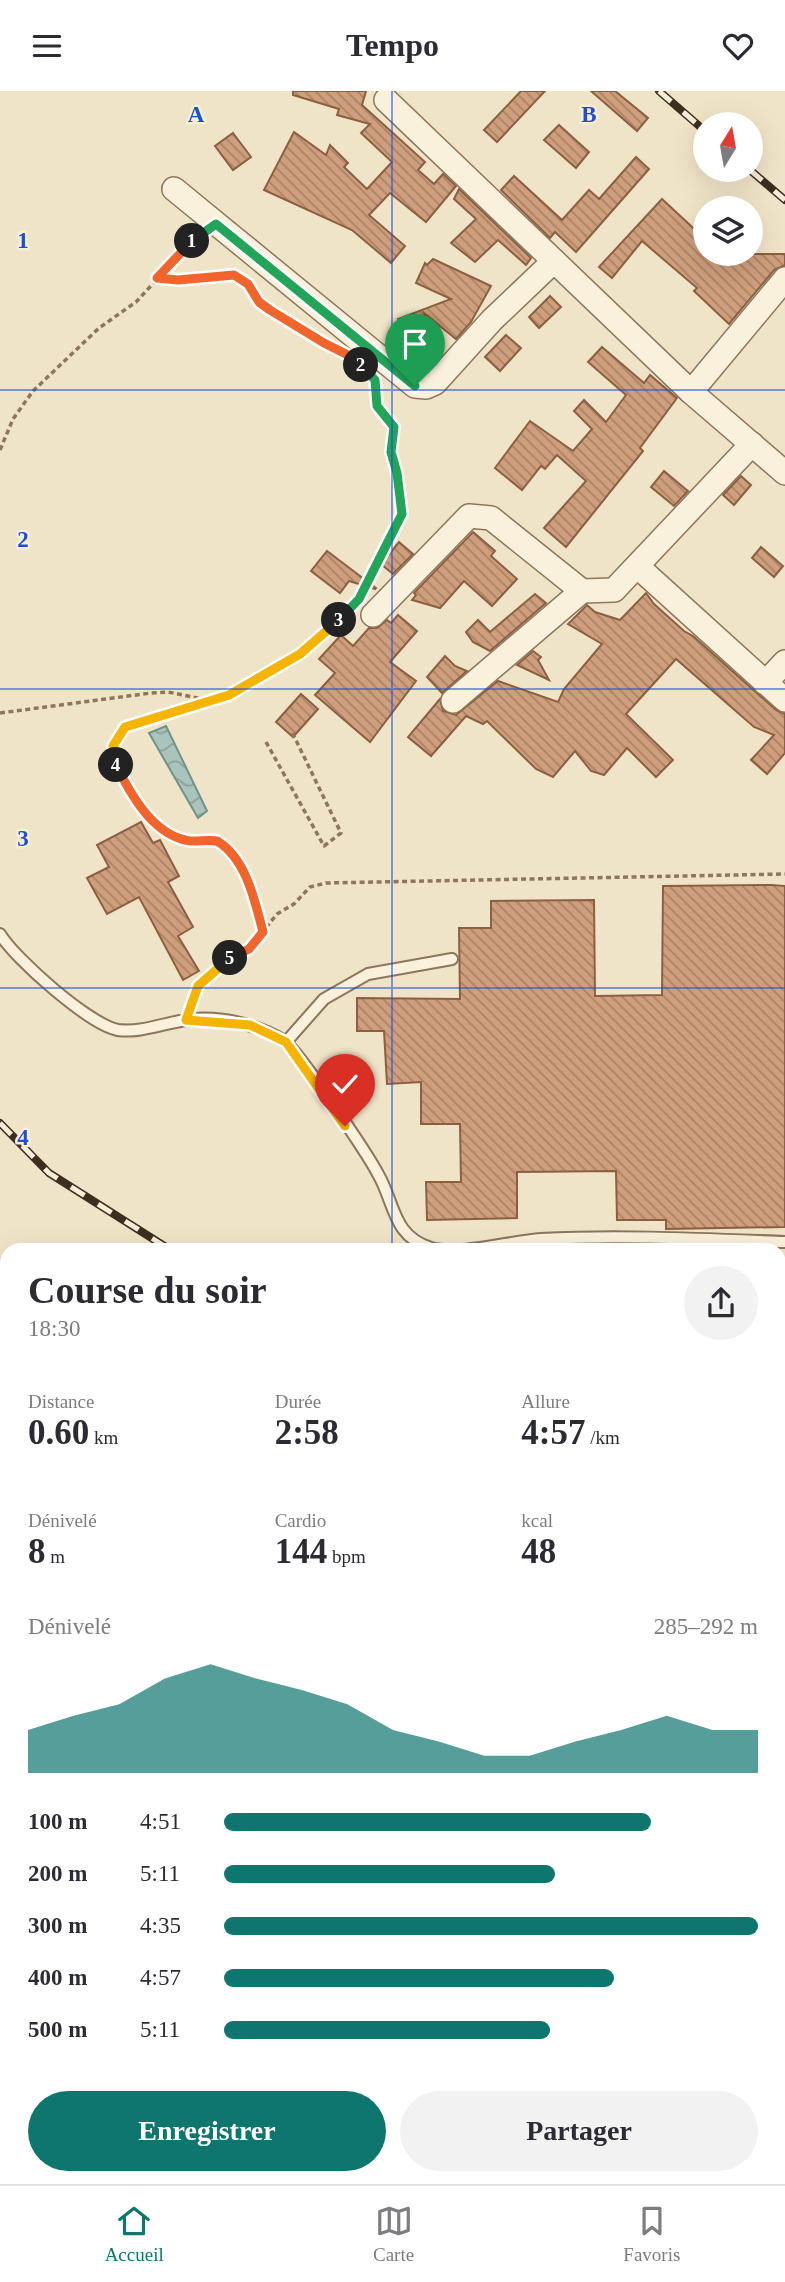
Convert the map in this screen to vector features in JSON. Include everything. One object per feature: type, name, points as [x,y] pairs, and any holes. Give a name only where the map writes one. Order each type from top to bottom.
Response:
[{"type":"street","points":[[386,100],[691,391],[785,473]]},
{"type":"street","points":[[174,189],[415,386],[426,387],[435,383],[492,320],[554,261]]},
{"type":"street","points":[[691,391],[785,279]]},
{"type":"street","points":[[453,701],[582,591],[614,590],[752,444]]},
{"type":"street","points":[[373,615],[469,516],[491,518],[582,591]]},
{"type":"street","points":[[637,566],[785,700]]},
{"type":"street","points":[[765,683],[785,662]]},
{"type":"lane","points":[[0,934],[43,979],[93,1020],[118,1030],[161,1027],[186,1020],[250,1025],[286,1042],[379,1175],[398,1223],[410,1240],[418,1243]]},
{"type":"lane","points":[[286,1042],[324,999],[368,974],[452,959]]},
{"type":"lane","points":[[521,1243],[623,1237],[785,1242]]},
{"type":"path","points":[[0,450],[13,419],[33,391],[99,328],[136,302],[197,237],[216,224]]},
{"type":"path","points":[[157,278],[178,280],[234,275],[248,284],[259,302],[270,310],[343,352]]},
{"type":"path","points":[[263,932],[253,895],[228,848],[217,841],[189,842],[176,838],[144,812],[114,760],[113,746],[125,727],[215,701],[300,654],[359,599],[402,514],[397,473],[391,452],[394,427],[377,406],[375,380],[367,372]]},
{"type":"path","points":[[0,713],[159,692],[215,701]]},
{"type":"path","points":[[266,742],[324,846],[341,833],[292,732]]},
{"type":"path","points":[[186,1020],[198,986],[226,960],[249,949],[277,914],[294,904],[310,887],[326,883],[785,874]]},
{"type":"water","points":[[166,726],[207,811],[198,818],[149,733]]},
{"type":"building","points":[[293,91],[366,91],[362,105],[425,162],[418,170],[434,184],[443,174],[456,186],[426,222],[390,193],[369,215],[405,246],[391,263],[352,230],[264,190],[294,132],[326,155],[330,145],[348,163],[344,167],[367,189],[392,162],[361,133],[370,124],[337,115],[339,109],[293,95]]},
{"type":"building","points":[[521,91],[545,91],[497,142],[484,130]]},
{"type":"building","points":[[591,91],[615,91],[648,118],[637,131]]},
{"type":"building","points":[[559,125],[589,152],[576,168],[544,140]]},
{"type":"building","points":[[233,133],[251,157],[233,170],[215,146]]},
{"type":"building","points":[[636,157],[649,169],[576,252],[555,232],[550,238],[501,190],[514,176],[562,220],[589,190],[599,199]]},
{"type":"building","points":[[459,189],[531,258],[526,265],[498,240],[475,262],[451,243],[476,219],[454,199]]},
{"type":"building","points":[[662,199],[693,228],[693,266],[763,266],[763,254],[785,254],[785,265],[774,270],[729,324],[694,291],[697,288],[642,241],[612,278],[599,267]]},
{"type":"building","points":[[433,259],[491,286],[471,322],[456,339],[424,313],[432,333],[406,342],[398,319],[451,299],[416,283],[425,263],[427,265]]},
{"type":"building","points":[[550,296],[561,307],[539,328],[529,317]]},
{"type":"building","points":[[506,335],[521,348],[500,371],[485,357]]},
{"type":"building","points":[[602,347],[644,383],[650,375],[677,398],[640,448],[643,451],[566,547],[544,528],[586,481],[557,455],[545,469],[541,466],[522,490],[495,468],[530,421],[573,451],[592,429],[574,411],[584,400],[606,422],[626,395],[588,362]]},
{"type":"building","points":[[664,471],[688,491],[674,506],[651,487]]},
{"type":"building","points":[[741,476],[751,485],[734,505],[723,495]]},
{"type":"building","points":[[473,532],[495,551],[491,556],[517,579],[492,606],[464,581],[440,608],[412,600],[416,595],[414,593]]},
{"type":"building","points":[[399,542],[413,554],[393,574],[381,564]]},
{"type":"building","points":[[761,547],[783,566],[774,577],[752,558]]},
{"type":"building","points":[[327,551],[376,588],[349,581],[340,593],[311,571]]},
{"type":"building","points":[[646,593],[654,604],[684,631],[776,710],[785,714],[785,753],[767,774],[751,760],[774,735],[754,727],[676,659],[626,714],[673,760],[656,777],[627,748],[604,775],[591,771],[575,751],[553,777],[536,769],[487,721],[483,724],[466,716],[431,756],[408,737],[440,699],[443,711],[456,715],[498,681],[558,702],[564,689],[602,644],[568,624],[587,605],[595,612],[620,620]]},
{"type":"building","points":[[535,594],[546,603],[490,651],[473,642],[466,632],[478,620],[490,632]]},
{"type":"building","points":[[398,615],[417,631],[390,662],[416,681],[370,742],[315,695],[335,673],[319,659],[341,635],[353,646],[369,628],[377,628],[387,620],[391,623]]},
{"type":"building","points":[[533,651],[541,657],[538,660],[549,680],[517,665]]},
{"type":"building","points":[[445,656],[455,666],[467,671],[442,693],[427,677]]},
{"type":"building","points":[[301,694],[318,709],[293,737],[276,722]]},
{"type":"building","points":[[141,822],[153,843],[160,840],[179,876],[168,882],[193,927],[178,936],[199,971],[183,980],[139,897],[107,914],[87,878],[109,867],[97,845]]},
{"type":"building","points":[[663,886],[785,886],[785,1227],[666,1229],[666,1220],[617,1220],[616,1171],[517,1172],[517,1218],[427,1220],[426,1182],[461,1182],[460,1124],[421,1124],[421,1082],[387,1084],[384,1031],[357,1031],[357,998],[460,999],[459,928],[491,928],[491,901],[594,900],[595,996],[662,995]]},
{"type":"railway","points":[[659,91],[693,121]]},
{"type":"railway","points":[[763,181],[785,200]]},
{"type":"railway","points":[[0,1123],[49,1173],[160,1243]]},
{"type":"route","points":[[345,1126],[286,1042],[250,1025],[216,1020],[186,1020],[198,986],[226,960],[249,949],[263,932],[253,895],[228,848],[217,841],[206,839],[189,842],[176,838],[144,812],[114,760],[113,746],[117,735],[125,727],[215,701],[300,654],[359,599],[402,514],[397,473],[391,452],[394,427],[377,406],[375,380],[352,357],[270,310],[259,302],[248,284],[234,275],[178,280],[157,278],[197,237],[216,224],[415,386]]}]
